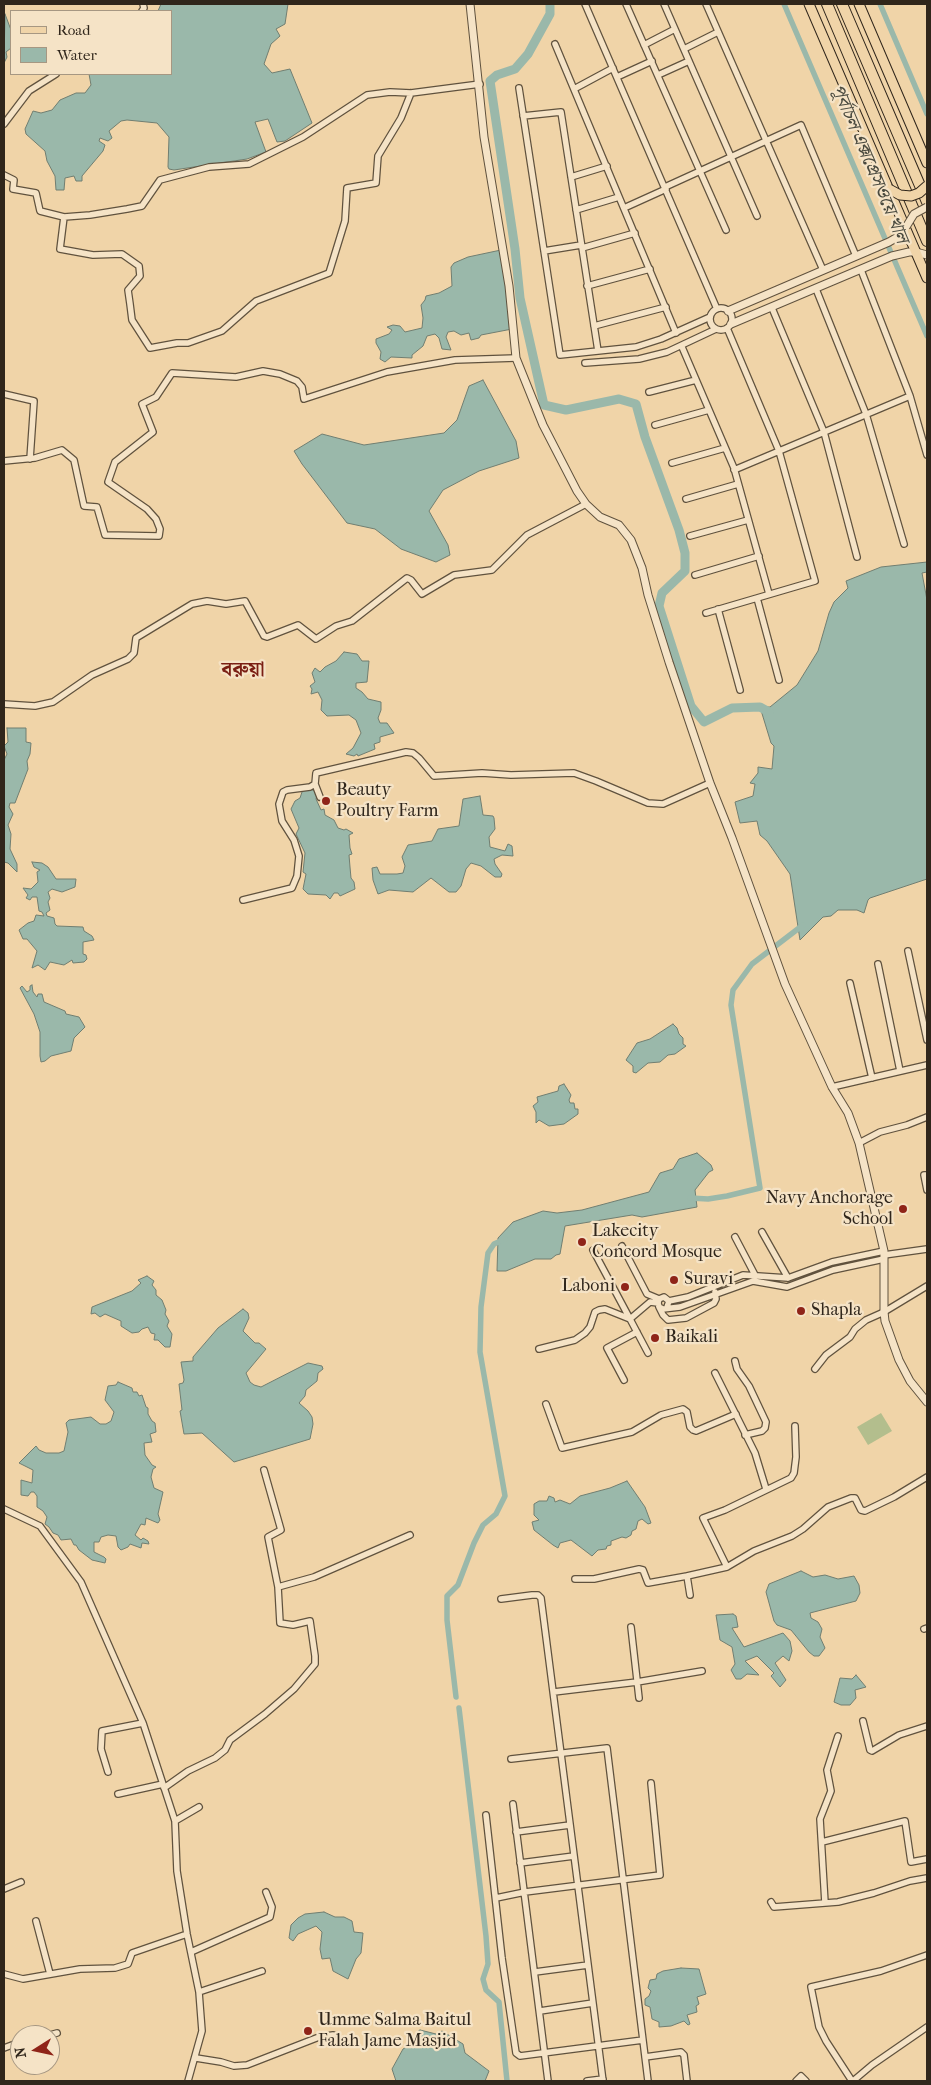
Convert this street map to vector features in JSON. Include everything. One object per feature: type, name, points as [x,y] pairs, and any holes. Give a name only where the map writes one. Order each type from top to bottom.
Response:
[{"type":"highway","points":[[827,4],[927,241]]},
{"type":"highway","points":[[842,4],[927,202]]},
{"type":"main road","points":[[809,4],[927,278]]},
{"type":"main road","points":[[859,4],[927,163]]},
{"type":"main road","points":[[889,189],[900,195],[911,196],[919,193],[927,186]]},
{"type":"street","points":[[470,4],[480,84],[484,137],[509,286],[516,358],[543,424],[577,491],[586,504],[600,516],[619,525],[631,540],[642,568],[668,662],[764,930],[785,984],[832,1087],[848,1113],[859,1143],[884,1255],[884,1312],[891,1339],[910,1381],[927,1402]]},
{"type":"street","points":[[585,4],[717,308]]},
{"type":"street","points":[[626,4],[726,230]]},
{"type":"street","points":[[664,4],[757,216]]},
{"type":"street","points":[[706,4],[823,270]]},
{"type":"street","points":[[644,44],[675,29]]},
{"type":"street","points":[[684,49],[718,32]]},
{"type":"street","points":[[555,44],[676,333]]},
{"type":"street","points":[[617,77],[652,61]]},
{"type":"street","points":[[658,75],[689,61]]},
{"type":"street","points":[[574,89],[613,68]]},
{"type":"street","points":[[4,124],[29,91],[54,75]]},
{"type":"street","points":[[4,175],[14,180],[13,189],[36,193],[40,211],[64,217],[90,215],[142,206],[160,180],[210,166],[249,164],[303,137],[367,95],[390,92],[411,93],[480,84]]},
{"type":"street","points":[[519,88],[560,355],[636,347],[676,333],[710,317],[717,308]]},
{"type":"street","points":[[64,217],[60,248],[93,255],[122,254],[139,266],[140,276],[128,290],[132,320],[150,348],[188,343],[222,331],[256,301],[328,273],[345,220],[347,188],[376,183],[378,156],[401,118],[411,93]]},
{"type":"street","points":[[523,116],[561,112],[598,351]]},
{"type":"street","points":[[624,208],[801,125],[856,256]]},
{"type":"street","points":[[571,176],[607,166]]},
{"type":"street","points":[[576,210],[620,197]]},
{"type":"street","points":[[717,308],[728,311],[879,246],[901,235],[914,214],[927,207]]},
{"type":"street","points":[[544,251],[581,247],[635,233]]},
{"type":"street","points":[[585,363],[639,359],[682,347],[716,329],[729,326],[901,253],[916,252],[927,255]]},
{"type":"street","points":[[587,286],[650,269]]},
{"type":"street","points":[[861,270],[910,396],[927,455]]},
{"type":"street","points":[[816,289],[866,414],[904,544]]},
{"type":"street","points":[[594,326],[666,307]]},
{"type":"street","points":[[772,308],[824,432],[857,557]]},
{"type":"street","points":[[706,613],[815,581],[780,451],[729,326],[732,318],[728,311]]},
{"type":"street","points":[[710,317],[711,323],[716,329]]},
{"type":"street","points":[[636,347],[639,359]]},
{"type":"street","points":[[682,347],[734,470],[770,594]]},
{"type":"street","points":[[4,461],[30,459],[62,450],[74,460],[84,506],[97,508],[105,535],[158,536],[160,529],[152,514],[108,482],[116,462],[153,432],[142,404],[156,397],[172,373],[236,377],[263,371],[280,374],[298,381],[302,387],[304,399],[387,372],[455,360],[516,358]]},
{"type":"street","points":[[649,392],[696,380]]},
{"type":"street","points":[[4,394],[34,401],[30,459]]},
{"type":"street","points":[[734,470],[910,396]]},
{"type":"street","points":[[655,425],[709,410]]},
{"type":"street","points":[[672,463],[725,448]]},
{"type":"street","points":[[686,499],[738,484]]},
{"type":"street","points":[[4,704],[35,706],[53,702],[92,675],[128,659],[134,653],[136,638],[192,604],[207,601],[226,604],[245,601],[264,636],[267,637],[298,625],[316,639],[336,626],[352,622],[407,578],[422,594],[454,575],[492,570],[527,535],[586,504]]},
{"type":"street","points":[[690,536],[748,520]]},
{"type":"street","points":[[695,575],[759,556]]},
{"type":"street","points":[[756,598],[778,680]]},
{"type":"street","points":[[718,609],[740,690]]},
{"type":"street","points":[[320,797],[315,784],[314,777],[316,773],[406,752],[413,753],[419,758],[434,776],[482,773],[511,775],[574,773],[648,803],[663,804],[710,783]]},
{"type":"street","points":[[243,900],[292,888],[298,876],[298,856],[294,840],[282,822],[279,804],[283,792],[315,784]]},
{"type":"street","points":[[908,951],[927,1040]]},
{"type":"street","points":[[878,964],[900,1071]]},
{"type":"street","points":[[850,983],[872,1078]]},
{"type":"street","points":[[832,1087],[927,1065]]},
{"type":"street","points":[[859,1143],[880,1132],[927,1118]]},
{"type":"street","points":[[927,1175],[924,1175],[927,1190]]},
{"type":"street","points":[[762,1232],[788,1278]]},
{"type":"street","points":[[735,1237],[754,1275]]},
{"type":"street","points":[[622,1246],[647,1294],[659,1303],[663,1309],[668,1304],[677,1300],[753,1281],[787,1287],[833,1270],[884,1255]]},
{"type":"street","points":[[715,1291],[744,1275],[788,1278],[832,1262],[927,1248]]},
{"type":"street","points":[[593,1250],[648,1353]]},
{"type":"street","points":[[832,1262],[833,1270]]},
{"type":"street","points":[[810,1270],[813,1277]]},
{"type":"street","points":[[773,1285],[774,1277]]},
{"type":"street","points":[[815,1369],[826,1355],[850,1337],[855,1329],[869,1318],[884,1312],[927,1286]]},
{"type":"street","points":[[659,1303],[663,1315],[668,1320],[677,1320],[714,1303],[715,1291]]},
{"type":"street","points":[[659,1303],[664,1297],[668,1304]]},
{"type":"street","points":[[630,1319],[650,1302],[659,1303]]},
{"type":"street","points":[[539,1349],[575,1340],[590,1327],[595,1312],[599,1310],[605,1309],[630,1319]]},
{"type":"street","points":[[624,1380],[606,1348],[637,1332]]},
{"type":"street","points":[[735,1361],[766,1422],[765,1428],[762,1430],[745,1435]]},
{"type":"street","points":[[715,1373],[755,1453],[766,1489]]},
{"type":"street","points":[[546,1404],[562,1448],[632,1432],[661,1415],[683,1409],[687,1412],[690,1427],[696,1431],[736,1414]]},
{"type":"street","points":[[727,1567],[703,1518],[725,1510],[791,1478],[794,1473],[796,1457],[795,1426]]},
{"type":"street","points":[[118,1794],[163,1786],[188,1771],[216,1758],[225,1750],[230,1740],[294,1689],[315,1664],[310,1621],[293,1625],[280,1623],[278,1587],[268,1537],[281,1530],[264,1470]]},
{"type":"street","points":[[575,1579],[594,1579],[639,1568],[643,1570],[648,1583],[727,1567],[754,1551],[803,1530],[828,1507],[855,1498],[862,1510],[865,1510],[894,1497],[927,1477]]},
{"type":"street","points":[[4,1508],[40,1526],[81,1582],[143,1723],[175,1821],[178,1871],[187,1934],[199,1992],[202,2031],[196,2058],[188,2081]]},
{"type":"street","points":[[278,1587],[314,1577],[410,1535]]},
{"type":"street","points":[[687,1576],[690,1596]]},
{"type":"street","points":[[501,1599],[532,1595],[538,1595],[541,1598],[603,2080],[587,2081]]},
{"type":"street","points":[[631,1627],[639,1698]]},
{"type":"street","points":[[554,1692],[637,1682],[702,1671]]},
{"type":"street","points":[[863,1722],[872,1752],[899,1735],[927,1726]]},
{"type":"street","points":[[108,1772],[102,1749],[102,1731],[143,1723]]},
{"type":"street","points":[[825,1902],[820,1819],[831,1791],[827,1770],[838,1736]]},
{"type":"street","points":[[511,1759],[607,1748],[648,2081]]},
{"type":"street","points":[[496,1898],[524,1892],[623,1880],[662,1873],[651,1783]]},
{"type":"street","points":[[513,1804],[548,2081]]},
{"type":"street","points":[[175,1821],[199,1807]]},
{"type":"street","points":[[486,1816],[502,1958],[516,2053],[520,2056],[643,2040]]},
{"type":"street","points":[[822,1842],[905,1821],[911,1862],[927,1859]]},
{"type":"street","points":[[516,1832],[570,1825]]},
{"type":"street","points":[[520,1863],[574,1856]]},
{"type":"street","points":[[771,1902],[774,1908],[838,1902],[910,1881],[927,1878]]},
{"type":"street","points":[[4,1889],[21,1882]]},
{"type":"street","points":[[191,1952],[270,1917],[272,1907],[266,1892]]},
{"type":"street","points":[[36,1921],[50,1974]]},
{"type":"street","points":[[4,1974],[23,1979],[80,1969],[115,1968],[128,1964],[132,1953],[187,1934]]},
{"type":"street","points":[[927,1955],[881,1971],[811,1987],[819,2027],[826,2041],[853,2081],[872,2065],[927,2027]]},
{"type":"street","points":[[535,1972],[588,1965]]},
{"type":"street","points":[[199,1992],[262,1971]]},
{"type":"street","points":[[540,2011],[593,2003]]},
{"type":"street","points":[[196,2058],[234,2066],[247,2065],[319,2037],[333,2035]]},
{"type":"street","points":[[645,2057],[681,2052],[684,2055],[687,2081]]},
{"type":"street","points":[[796,2081],[800,2076],[806,2081]]},
{"type":"green space","points":[[881,1413],[892,1431],[868,1445],[857,1427]]},
{"type":"water","points":[[161,4],[288,4],[285,24],[276,29],[280,36],[271,44],[264,64],[272,73],[290,69],[312,123],[285,141],[277,142],[268,119],[255,122],[266,152],[247,159],[174,170],[168,167],[169,137],[157,123],[121,121],[109,131],[112,138],[108,141],[100,138],[99,141],[105,145],[103,151],[82,176],[82,181],[76,181],[74,176],[65,178],[64,190],[56,190],[55,176],[47,161],[45,151],[26,134],[25,129],[33,111],[41,113],[52,110],[60,100],[76,93],[85,93],[91,85],[89,75],[172,75],[172,10],[158,10]]},
{"type":"water","points":[[5,14],[10,27],[10,49],[6,52],[7,57],[4,63]]},
{"type":"water","points":[[501,250],[512,329],[481,335],[479,338],[471,340],[469,333],[461,335],[454,331],[448,332],[446,337],[451,350],[442,349],[439,338],[435,334],[427,336],[423,346],[412,355],[412,358],[391,357],[385,362],[380,359],[381,352],[376,339],[389,334],[392,330],[387,327],[393,325],[400,326],[405,332],[422,328],[421,305],[426,296],[439,293],[452,286],[451,267],[454,263],[468,257]]},
{"type":"water","points":[[483,380],[516,441],[519,458],[479,471],[443,490],[429,511],[448,545],[450,555],[436,562],[401,549],[375,529],[347,523],[294,451],[322,434],[364,445],[444,433],[457,420],[469,386]]},
{"type":"water","points":[[927,562],[927,572],[922,573],[927,600],[927,879],[870,898],[864,913],[857,910],[838,910],[831,916],[823,917],[800,940],[790,874],[767,841],[760,835],[757,821],[740,823],[735,802],[753,796],[755,784],[750,783],[758,773],[758,767],[772,769],[774,746],[771,743],[760,707],[770,707],[797,685],[818,651],[834,602],[848,588],[846,581],[881,567]]},
{"type":"water","points":[[344,652],[357,654],[362,661],[369,661],[367,682],[356,683],[356,688],[368,699],[381,702],[378,718],[380,723],[387,723],[394,733],[380,737],[380,742],[374,744],[375,749],[358,756],[357,754],[354,756],[346,754],[353,748],[361,733],[356,720],[349,715],[327,716],[321,710],[322,700],[318,692],[311,694],[312,689],[310,686],[315,682],[312,673],[315,668],[320,672],[336,661]]},
{"type":"water","points":[[7,728],[26,728],[26,742],[31,743],[27,761],[28,769],[15,803],[10,803],[9,807],[13,814],[8,825],[11,834],[10,849],[17,864],[17,872],[8,863],[4,862],[4,760],[7,754],[4,746],[8,742]]},
{"type":"water","points":[[308,788],[318,792],[316,799],[321,810],[324,809],[325,815],[334,820],[338,828],[346,829],[353,833],[349,835],[352,854],[349,855],[351,878],[355,889],[340,896],[338,893],[334,893],[330,899],[326,895],[308,894],[303,889],[306,874],[303,872],[305,853],[296,834],[299,828],[291,809],[295,801],[300,798],[303,789]]},
{"type":"water","points":[[480,796],[483,815],[493,816],[494,818],[495,829],[489,837],[490,847],[505,851],[508,844],[512,846],[513,856],[502,855],[494,859],[502,874],[501,877],[495,877],[481,866],[471,863],[466,869],[461,886],[456,892],[449,892],[431,878],[413,892],[389,890],[378,894],[373,880],[372,868],[377,867],[380,874],[403,873],[405,866],[402,857],[408,845],[432,841],[438,829],[459,826],[463,799]]},
{"type":"water","points":[[32,862],[42,863],[48,867],[56,879],[76,879],[75,887],[62,892],[52,889],[48,892],[50,910],[46,913],[47,916],[54,918],[57,926],[83,927],[84,931],[92,936],[94,940],[83,942],[83,954],[86,955],[87,959],[84,962],[73,963],[72,960],[64,965],[50,962],[45,970],[38,965],[32,968],[37,951],[27,939],[23,939],[19,930],[34,921],[36,915],[44,916],[39,911],[37,897],[32,897],[30,900],[26,898],[28,895],[23,888],[31,889],[38,882],[37,872],[40,870],[34,867]]},
{"type":"water","points":[[32,985],[33,992],[37,997],[38,994],[42,994],[44,1002],[65,1011],[66,1014],[79,1017],[85,1027],[74,1038],[71,1051],[51,1056],[41,1062],[40,1032],[34,1014],[20,988],[22,986],[27,992]]},
{"type":"water","points":[[673,1024],[683,1038],[683,1044],[686,1046],[675,1054],[668,1055],[660,1062],[648,1063],[636,1073],[633,1072],[633,1066],[626,1060],[637,1043],[650,1039]]},
{"type":"water","points":[[564,1084],[571,1095],[570,1103],[574,1103],[575,1109],[578,1109],[578,1114],[564,1124],[549,1126],[539,1120],[536,1123],[536,1112],[533,1106],[538,1102],[537,1097],[558,1091],[559,1086]]},
{"type":"water","points":[[697,1153],[711,1165],[713,1170],[709,1172],[695,1190],[697,1207],[642,1217],[632,1215],[565,1226],[560,1254],[551,1259],[535,1259],[506,1271],[497,1271],[498,1238],[513,1222],[543,1211],[557,1213],[582,1210],[649,1192],[660,1173],[673,1169],[679,1159]]},
{"type":"water","points":[[147,1276],[154,1281],[152,1285],[156,1290],[156,1295],[162,1300],[166,1310],[165,1314],[169,1321],[167,1326],[172,1334],[170,1347],[165,1347],[158,1340],[154,1340],[155,1334],[151,1333],[148,1327],[139,1332],[132,1333],[121,1326],[121,1321],[105,1314],[100,1317],[95,1313],[91,1314],[92,1307],[132,1291],[141,1283],[138,1280]]},
{"type":"water","points":[[243,1309],[248,1313],[249,1318],[243,1331],[255,1343],[259,1343],[266,1349],[246,1373],[250,1382],[254,1385],[261,1387],[308,1363],[322,1366],[323,1369],[318,1373],[317,1381],[306,1390],[305,1396],[299,1403],[312,1417],[313,1424],[310,1439],[234,1462],[202,1433],[184,1434],[180,1411],[182,1410],[179,1384],[183,1383],[184,1380],[181,1362],[193,1361],[193,1357],[218,1328]]},
{"type":"water","points":[[118,1382],[132,1388],[133,1392],[137,1392],[139,1396],[142,1395],[148,1408],[148,1414],[155,1423],[156,1432],[150,1434],[152,1442],[144,1443],[145,1455],[152,1465],[156,1467],[153,1469],[151,1477],[154,1488],[163,1492],[158,1514],[160,1520],[158,1523],[146,1518],[145,1525],[141,1524],[135,1535],[141,1540],[143,1538],[148,1541],[149,1544],[142,1543],[141,1548],[130,1544],[121,1550],[118,1547],[116,1536],[108,1535],[101,1537],[99,1542],[94,1542],[94,1552],[106,1559],[105,1563],[92,1560],[74,1545],[71,1539],[61,1540],[45,1524],[47,1517],[37,1507],[37,1496],[34,1492],[31,1492],[28,1496],[21,1495],[21,1480],[32,1483],[33,1470],[19,1463],[36,1446],[39,1450],[46,1453],[64,1451],[68,1432],[66,1423],[69,1420],[91,1417],[100,1424],[106,1424],[111,1421],[114,1412],[105,1400],[108,1386],[116,1385]]},
{"type":"water","points":[[627,1481],[645,1507],[651,1523],[648,1524],[642,1519],[638,1521],[636,1529],[632,1531],[631,1535],[611,1541],[611,1545],[607,1546],[606,1549],[598,1550],[592,1556],[571,1540],[560,1543],[558,1548],[534,1530],[532,1522],[539,1520],[534,1515],[534,1504],[539,1501],[547,1501],[549,1496],[554,1498],[555,1502],[560,1500],[570,1504],[580,1496]]},
{"type":"water","points":[[801,1571],[813,1577],[825,1575],[838,1579],[854,1576],[859,1585],[860,1593],[856,1601],[810,1613],[811,1618],[818,1622],[822,1629],[820,1637],[825,1648],[819,1656],[814,1656],[809,1652],[791,1630],[777,1625],[774,1621],[766,1592],[769,1584]]},
{"type":"water","points":[[733,1614],[736,1616],[738,1627],[732,1628],[744,1647],[783,1633],[790,1641],[792,1651],[789,1661],[783,1656],[775,1663],[786,1680],[780,1687],[771,1676],[774,1673],[757,1656],[745,1661],[759,1675],[747,1674],[741,1679],[736,1679],[731,1670],[735,1664],[732,1647],[720,1640],[716,1615]]},
{"type":"water","points":[[856,1675],[866,1687],[855,1690],[856,1698],[850,1705],[841,1705],[834,1702],[840,1678],[852,1679]]},
{"type":"water","points":[[324,1912],[352,1921],[354,1932],[363,1933],[361,1953],[356,1959],[348,1979],[333,1971],[330,1958],[322,1959],[320,1949],[322,1932],[316,1926],[298,1934],[293,1941],[289,1938],[291,1925],[298,1918],[305,1914]]},
{"type":"water","points":[[681,1968],[699,1969],[706,1994],[697,1997],[699,2004],[696,2006],[697,2012],[687,2015],[690,2024],[688,2025],[684,2021],[671,2026],[659,2027],[659,2022],[652,2019],[650,2007],[645,2005],[645,1999],[651,1991],[648,1988],[650,1980],[656,1979],[657,1974],[663,1971]]},
{"type":"water","points":[[420,2030],[436,2034],[442,2031],[463,2044],[465,2053],[489,2071],[485,2081],[396,2081],[392,2069],[403,2049],[418,2040],[416,2033]]},
{"type":"waterway","points":[[550,4],[550,14],[528,54],[515,69],[497,75],[490,81],[515,249],[520,298],[544,405],[566,410],[619,399],[636,404],[645,437],[679,530],[685,553],[685,571],[662,593],[659,606],[691,706],[704,722],[732,708],[760,707],[769,712]]},
{"type":"waterway","name":"পূর্বাচল এক্সপ্রেসওয়ে খাল","points":[[784,4],[927,336]]},
{"type":"waterway","name":"পূর্বাচল এক্সপ্রেসওয়ে খাল","points":[[880,4],[927,114]]},
{"type":"waterway","points":[[690,1198],[708,1199],[760,1188],[731,1005],[733,990],[752,964],[803,925]]},
{"type":"waterway","points":[[456,1697],[447,1620],[447,1596],[458,1585],[483,1525],[496,1514],[505,1496],[480,1352],[481,1307],[488,1253],[494,1244],[505,1239]]},
{"type":"waterway","points":[[459,1708],[486,1936],[488,1964],[483,1979],[486,1990],[499,2002],[507,2081]]},
{"type":"place","name":"Beauty Poultry Farm","points":[[326,801]]},
{"type":"place","name":"Navy Anchorage School","points":[[903,1209]]},
{"type":"place","name":"Lakecity Concord Mosque","points":[[582,1242]]},
{"type":"place","name":"Suravi","points":[[674,1280]]},
{"type":"place","name":"Laboni","points":[[625,1287]]},
{"type":"place","name":"Shapla","points":[[801,1311]]},
{"type":"place","name":"Baikali","points":[[655,1338]]},
{"type":"place","name":"Umme Salma Baitul Falah Jame Masjid","points":[[308,2031]]},
{"type":"district","name":"বরুয়া","points":[[243,671]]}]
